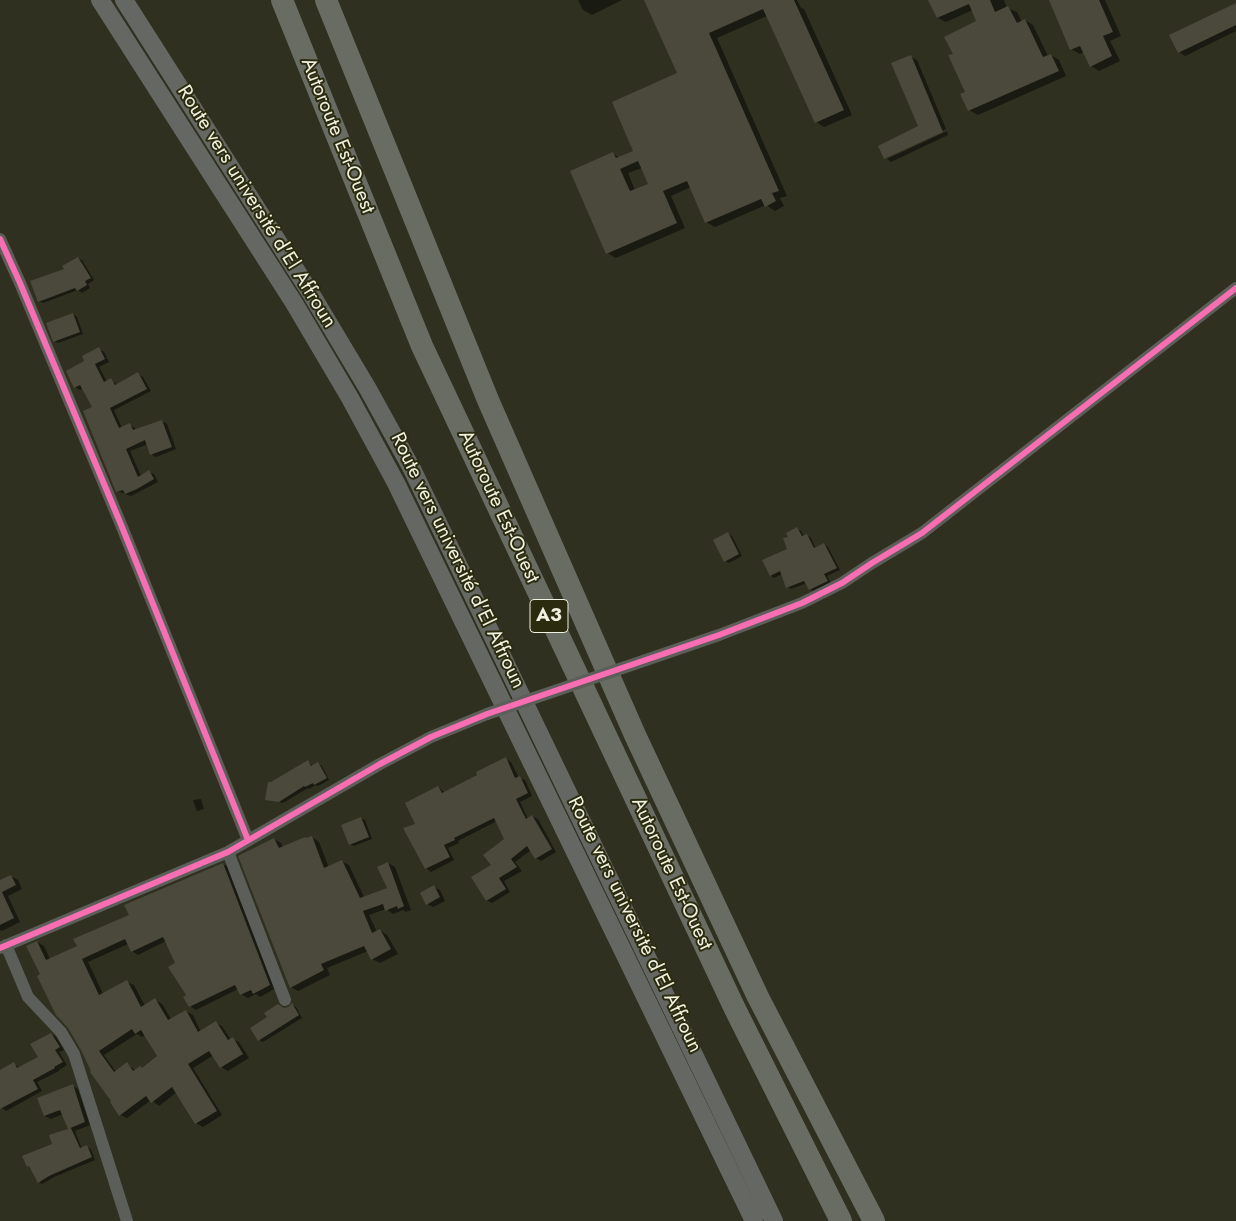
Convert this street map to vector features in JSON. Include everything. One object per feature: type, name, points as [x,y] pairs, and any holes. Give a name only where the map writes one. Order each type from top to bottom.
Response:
[{"type":"highway","name":"Autoroute Est-Ouest","points":[[282,0],[422,346],[735,1009],[841,1221]]},
{"type":"highway","name":"Autoroute Est-Ouest","points":[[326,0],[488,400],[635,735],[758,997],[874,1221]]},
{"type":"main road","name":"Route vers université d'El Affroun","points":[[100,0],[294,304],[350,398],[396,483],[754,1221]]},
{"type":"main road","name":"Route vers université d'El Affroun","points":[[124,0],[310,292],[368,389],[412,469],[774,1221]]},
{"type":"street","points":[[0,239],[118,518],[248,840]]},
{"type":"street","points":[[127,1221],[74,1054],[61,1032],[28,997],[3,947],[228,852],[380,764],[431,737],[487,714],[719,635],[802,603],[842,584],[872,563],[922,533],[1236,288]]},
{"type":"street","points":[[228,852],[285,1000]]},
{"type":"building","points":[[644,0],[794,0],[844,110],[815,123],[763,9],[709,33],[779,191],[772,193],[776,201],[765,207],[761,199],[705,223],[687,181],[663,191],[677,223],[606,254],[570,171],[613,152],[616,158],[633,151],[612,102],[677,73]],"holes":[[[638,161],[648,184],[630,191],[620,169]]]},
{"type":"building","points":[[928,0],[990,0],[995,12],[1008,6],[1017,23],[1025,19],[1043,57],[1051,54],[1059,71],[968,111],[960,94],[965,92],[948,55],[953,54],[944,37],[976,21],[969,4],[937,18]]},
{"type":"building","points":[[1049,0],[1099,0],[1113,32],[1103,36],[1112,56],[1090,67],[1080,46],[1070,50]]},
{"type":"building","points":[[1236,3],[1236,25],[1178,53],[1169,35]]},
{"type":"building","points":[[911,55],[943,132],[884,159],[878,146],[918,126],[891,63]]},
{"type":"building","points":[[78,257],[91,278],[85,281],[87,285],[77,291],[75,288],[38,302],[30,281],[64,269],[62,266]]},
{"type":"building","points":[[73,313],[80,332],[53,342],[46,323]]},
{"type":"building","points":[[99,347],[105,359],[95,364],[104,382],[111,378],[115,385],[138,372],[147,389],[110,408],[119,428],[130,423],[133,430],[162,420],[172,447],[150,455],[145,440],[126,449],[138,477],[149,470],[154,479],[125,494],[123,490],[116,492],[83,411],[92,407],[80,385],[74,388],[66,371],[84,361],[82,356]]},
{"type":"building","points":[[797,527],[802,536],[807,534],[814,548],[824,543],[837,568],[824,574],[828,581],[809,590],[804,581],[786,588],[780,571],[770,576],[762,560],[787,549],[783,538],[788,537],[786,533]]},
{"type":"building","points":[[728,532],[739,554],[724,562],[713,540]]},
{"type":"building","points":[[506,757],[515,778],[520,776],[528,793],[516,799],[526,819],[532,815],[552,849],[535,859],[527,846],[511,859],[517,867],[499,878],[506,889],[486,901],[471,877],[491,865],[483,855],[504,839],[494,818],[444,845],[450,857],[425,869],[403,828],[415,824],[405,803],[438,786],[442,793],[477,775],[476,772]]},
{"type":"building","points":[[308,760],[311,766],[318,762],[327,778],[314,785],[313,783],[304,786],[279,802],[265,800],[268,782]]},
{"type":"building","points":[[361,817],[369,837],[349,845],[341,825]]},
{"type":"building","points":[[312,836],[324,868],[342,860],[360,898],[387,888],[377,867],[388,862],[404,906],[398,909],[397,906],[385,911],[383,904],[363,911],[372,933],[380,929],[391,949],[371,960],[364,946],[321,964],[324,970],[290,988],[238,856],[274,838],[279,848]]},
{"type":"building","points":[[223,863],[270,985],[253,994],[251,990],[240,995],[235,985],[189,1007],[183,997],[186,995],[168,967],[175,963],[163,937],[131,952],[125,939],[82,959],[99,995],[127,980],[141,1007],[155,998],[168,1020],[186,1010],[198,1032],[216,1021],[228,1040],[233,1037],[243,1054],[220,1068],[209,1051],[188,1064],[217,1111],[195,1124],[172,1087],[151,1103],[146,1096],[119,1116],[111,1101],[90,1072],[81,1050],[68,1028],[56,1015],[37,976],[40,974],[26,946],[37,941],[46,960],[77,946],[73,939],[129,915],[124,905]],"holes":[[[132,1029],[135,1034],[141,1030],[157,1056],[142,1068],[140,1066],[133,1071],[127,1062],[114,1072],[99,1051]]]},
{"type":"building","points":[[11,875],[16,885],[2,892],[14,918],[0,925],[0,880]]},
{"type":"building","points":[[434,885],[440,897],[426,905],[420,893]]},
{"type":"building","points":[[292,1003],[299,1015],[258,1041],[250,1028],[267,1017],[264,1013],[278,1004],[284,1008]]},
{"type":"building","points":[[51,1033],[60,1047],[55,1050],[63,1062],[33,1080],[38,1089],[0,1109],[0,1070],[14,1062],[17,1068],[38,1057],[30,1044]]},
{"type":"building","points":[[73,1084],[85,1122],[68,1129],[60,1110],[44,1116],[37,1098]]},
{"type":"building","points":[[71,1128],[80,1148],[87,1145],[92,1157],[49,1176],[38,1183],[22,1156],[52,1144],[49,1135]]},
{"type":"cycle path","points":[[0,239],[122,527],[248,840]]},
{"type":"cycle path","points":[[0,948],[228,852],[380,764],[431,737],[487,714],[719,635],[802,603],[842,583],[922,533],[1236,288]]}]
